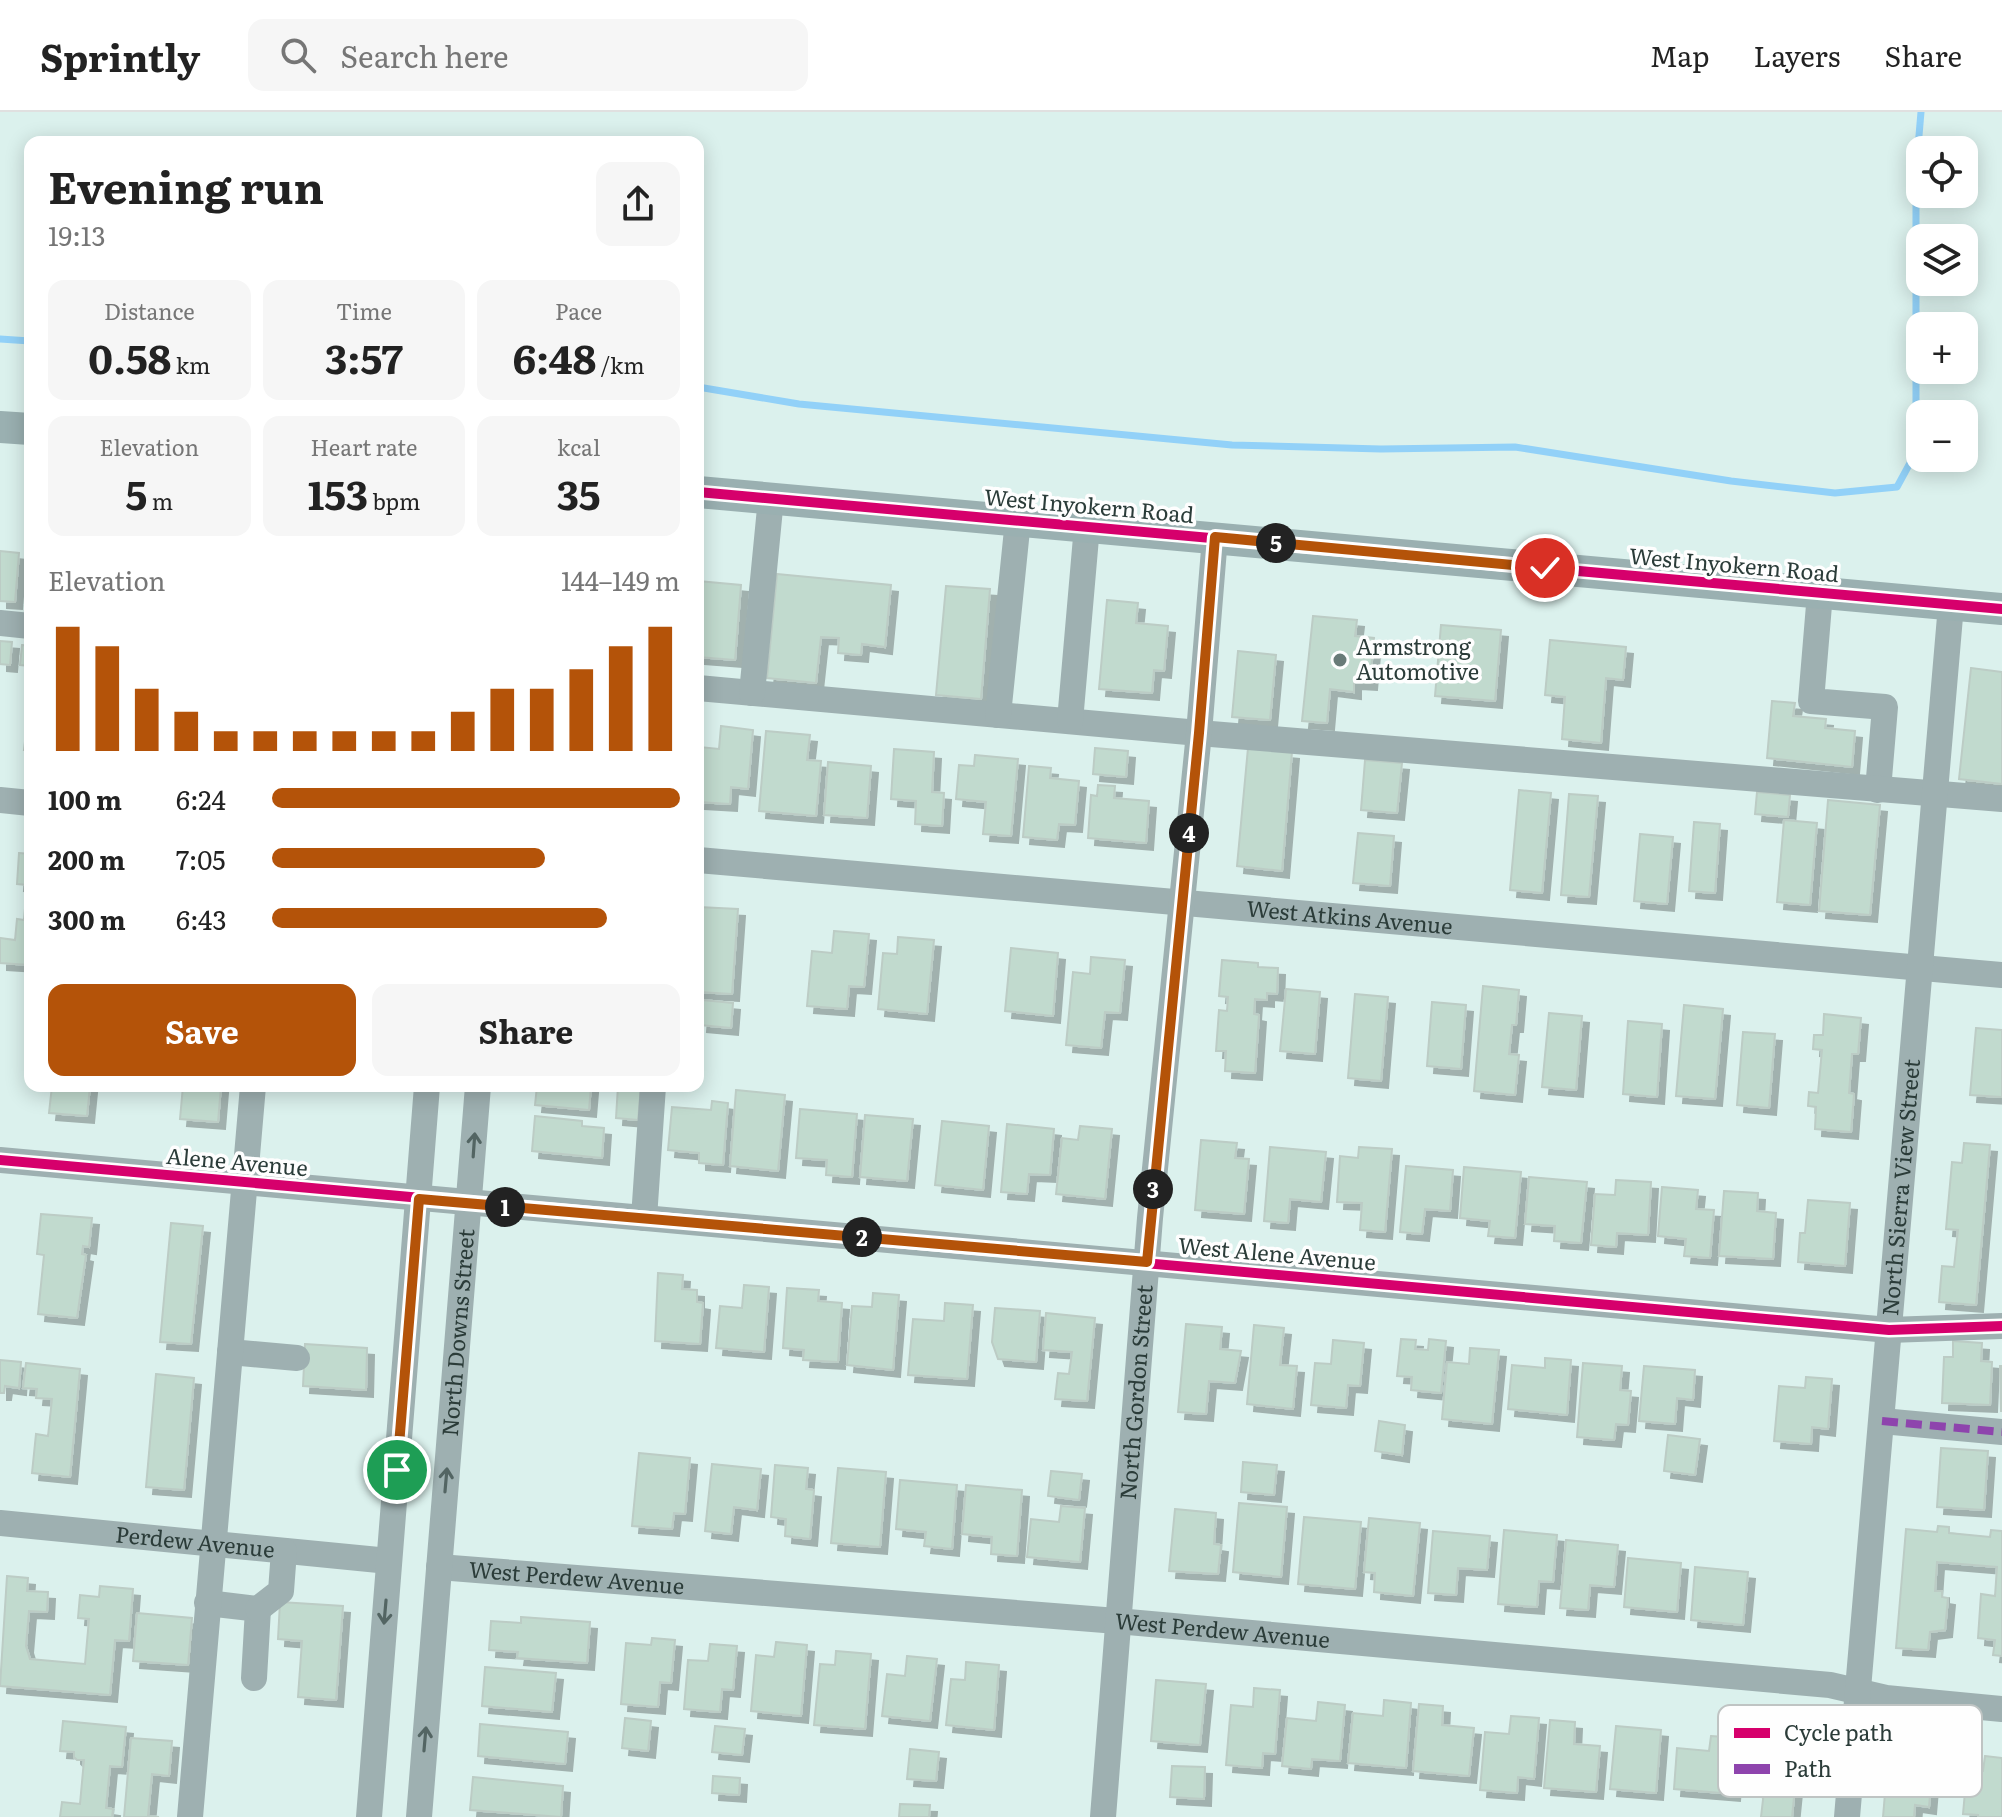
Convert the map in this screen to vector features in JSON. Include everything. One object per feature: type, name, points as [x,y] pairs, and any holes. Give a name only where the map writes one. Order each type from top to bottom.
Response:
[{"type":"main road","points":[[0,427],[24,429]]},
{"type":"main road","name":"West Inyokern Road","points":[[704,492],[2002,609]]},
{"type":"street","points":[[752,693],[771,498]]},
{"type":"street","points":[[998,715],[1018,520]]},
{"type":"street","points":[[1070,721],[1087,526]]},
{"type":"street","name":"North Gordon Street","points":[[1103,1817],[1147,1262],[1215,537]]},
{"type":"street","points":[[1820,593],[1811,701],[1885,707],[1878,790]]},
{"type":"street","name":"North Sierra View Street","points":[[1857,1705],[1951,605]]},
{"type":"street","points":[[0,623],[24,625]]},
{"type":"street","points":[[704,689],[2002,799]]},
{"type":"street","points":[[0,800],[24,802]]},
{"type":"street","name":"West Atkins Avenue","points":[[704,861],[2002,975]]},
{"type":"street","points":[[190,1817],[252,1092]]},
{"type":"street","points":[[369,1817],[427,1092]]},
{"type":"street","name":"North Downs Street","points":[[419,1817],[478,1092]]},
{"type":"street","points":[[644,1218],[653,1092]]},
{"type":"street","name":"Alene Avenue","points":[[0,1160],[470,1204]]},
{"type":"street","name":"West Alene Avenue","points":[[470,1204],[1889,1330],[2002,1326]]},
{"type":"street","points":[[230,1352],[297,1358]]},
{"type":"street","points":[[1882,1421],[2002,1432]]},
{"type":"street","name":"Perdew Avenue","points":[[0,1523],[389,1561]]},
{"type":"street","points":[[207,1603],[258,1609],[281,1591],[284,1551]]},
{"type":"street","name":"West Perdew Avenue","points":[[439,1567],[1117,1621],[1830,1685],[1886,1698],[1960,1705]]},
{"type":"street","points":[[254,1678],[258,1609]]},
{"type":"street","name":"West Perdew Avenue","points":[[1982,1707],[2002,1709]]},
{"type":"street","name":"North Sierra View Street","points":[[1847,1817],[1849,1797]]},
{"type":"building","points":[[0,551],[19,553],[15,602],[0,601]]},
{"type":"building","points":[[777,574],[891,585],[885,647],[862,644],[861,655],[838,653],[839,638],[821,637],[816,683],[767,678]]},
{"type":"building","points":[[704,582],[741,585],[735,660],[704,657]]},
{"type":"building","points":[[946,586],[990,589],[981,699],[936,695]]},
{"type":"building","points":[[1107,600],[1138,603],[1136,623],[1168,626],[1164,671],[1154,670],[1152,693],[1099,689]]},
{"type":"building","name":"Armstrong Automotive","points":[[1313,616],[1357,620],[1355,636],[1374,638],[1370,683],[1354,682],[1354,692],[1330,689],[1327,723],[1302,721]]},
{"type":"building","points":[[1441,625],[1501,630],[1495,701],[1435,696]]},
{"type":"building","points":[[1550,640],[1626,647],[1623,680],[1606,678],[1601,743],[1562,739],[1565,697],[1545,695]]},
{"type":"building","points":[[0,641],[12,642],[10,665],[0,664]]},
{"type":"building","points":[[22,645],[24,645],[24,665],[20,665]]},
{"type":"building","points":[[1238,651],[1276,655],[1270,720],[1232,717]]},
{"type":"building","points":[[1971,668],[2002,672],[2002,784],[1959,779]]},
{"type":"building","points":[[1772,701],[1795,703],[1793,716],[1826,719],[1825,728],[1855,731],[1852,767],[1767,758]]},
{"type":"building","points":[[721,726],[753,730],[748,789],[731,787],[730,804],[704,802],[704,747],[719,749]]},
{"type":"building","points":[[766,731],[810,735],[807,760],[821,761],[816,816],[759,811]]},
{"type":"building","points":[[1095,748],[1128,751],[1126,777],[1093,774]]},
{"type":"building","points":[[1248,748],[1292,752],[1282,871],[1237,866]]},
{"type":"building","points":[[894,749],[934,752],[932,792],[944,793],[942,826],[915,824],[916,801],[891,799]]},
{"type":"building","points":[[975,755],[1018,759],[1011,836],[983,834],[986,802],[956,799],[959,765],[974,766]]},
{"type":"building","points":[[1365,760],[1402,763],[1397,813],[1361,810]]},
{"type":"building","points":[[828,762],[871,766],[867,818],[824,815]]},
{"type":"building","points":[[1029,766],[1051,768],[1050,778],[1079,781],[1075,825],[1059,824],[1057,840],[1023,837]]},
{"type":"building","points":[[1098,785],[1115,786],[1114,798],[1149,801],[1146,843],[1088,838],[1091,795],[1097,796]]},
{"type":"building","points":[[1519,790],[1551,793],[1542,893],[1510,890]]},
{"type":"building","points":[[1757,792],[1790,795],[1788,817],[1755,814]]},
{"type":"building","points":[[1569,794],[1598,796],[1589,897],[1561,895]]},
{"type":"building","points":[[1828,800],[1880,805],[1870,915],[1819,911]]},
{"type":"building","points":[[1784,820],[1817,823],[1810,905],[1777,902]]},
{"type":"building","points":[[1694,822],[1720,824],[1715,893],[1689,891]]},
{"type":"building","points":[[1358,833],[1394,836],[1390,886],[1353,883]]},
{"type":"building","points":[[1640,834],[1673,837],[1667,904],[1634,901]]},
{"type":"building","points":[[19,853],[24,853],[24,885],[17,884]]},
{"type":"building","points":[[704,907],[738,909],[732,994],[704,992]]},
{"type":"building","points":[[17,919],[24,920],[24,965],[0,963],[0,938],[15,940]]},
{"type":"building","points":[[834,931],[869,934],[864,987],[849,986],[847,1009],[807,1006],[812,951],[832,953]]},
{"type":"building","points":[[898,937],[934,940],[927,1014],[878,1009],[883,953],[897,954]]},
{"type":"building","points":[[1011,948],[1058,953],[1053,1016],[1005,1011]]},
{"type":"building","points":[[1091,957],[1125,960],[1120,1013],[1105,1012],[1101,1048],[1066,1045],[1073,972],[1090,974]]},
{"type":"building","points":[[1222,960],[1278,968],[1277,994],[1267,993],[1267,1000],[1255,999],[1254,1014],[1259,1015],[1255,1073],[1225,1071],[1226,1051],[1216,1051],[1219,1010],[1227,1011],[1228,997],[1219,996]]},
{"type":"building","points":[[1483,986],[1519,990],[1516,1025],[1512,1025],[1509,1054],[1519,1055],[1515,1095],[1474,1091]]},
{"type":"building","points":[[1286,989],[1320,992],[1315,1054],[1280,1051]]},
{"type":"building","points":[[1355,994],[1388,997],[1381,1081],[1348,1078]]},
{"type":"building","points":[[704,1000],[733,1003],[731,1028],[704,1025]]},
{"type":"building","points":[[1432,1002],[1466,1005],[1461,1069],[1427,1066]]},
{"type":"building","points":[[1684,1005],[1723,1009],[1715,1099],[1676,1096]]},
{"type":"building","points":[[1549,1013],[1582,1016],[1576,1090],[1542,1087]]},
{"type":"building","points":[[1824,1014],[1861,1018],[1858,1054],[1852,1054],[1849,1093],[1854,1094],[1851,1132],[1815,1129],[1816,1107],[1808,1106],[1809,1092],[1818,1093],[1822,1050],[1813,1049],[1814,1035],[1823,1035]]},
{"type":"building","points":[[1628,1021],[1662,1024],[1657,1097],[1623,1094]]},
{"type":"building","points":[[1976,1028],[2002,1030],[2002,1097],[1970,1095]]},
{"type":"building","points":[[1743,1032],[1775,1034],[1769,1108],[1737,1105]]},
{"type":"building","points":[[736,1090],[785,1095],[778,1171],[730,1166]]},
{"type":"building","points":[[51,1092],[89,1092],[87,1116],[49,1113]]},
{"type":"building","points":[[182,1092],[220,1092],[218,1122],[180,1119]]},
{"type":"building","points":[[536,1092],[590,1092],[589,1110],[535,1105]]},
{"type":"building","points":[[618,1092],[640,1092],[638,1120],[616,1118]]},
{"type":"building","points":[[712,1101],[728,1103],[723,1165],[699,1163],[699,1153],[668,1150],[672,1107],[711,1110]]},
{"type":"building","points":[[800,1109],[857,1114],[852,1177],[826,1175],[827,1160],[796,1158]]},
{"type":"building","points":[[865,1115],[913,1119],[907,1181],[860,1177]]},
{"type":"building","points":[[535,1116],[582,1121],[582,1126],[604,1128],[602,1158],[532,1151]]},
{"type":"building","points":[[942,1121],[989,1126],[983,1190],[935,1185]]},
{"type":"building","points":[[1007,1124],[1054,1129],[1050,1175],[1029,1174],[1027,1194],[1001,1192]]},
{"type":"building","points":[[1080,1126],[1112,1129],[1105,1199],[1056,1194],[1062,1138],[1078,1140]]},
{"type":"building","points":[[1201,1140],[1237,1143],[1235,1158],[1249,1159],[1244,1214],[1195,1210]]},
{"type":"building","points":[[1964,1143],[1990,1145],[1976,1305],[1939,1302],[1942,1266],[1954,1267],[1958,1230],[1946,1229],[1952,1162],[1962,1163]]},
{"type":"building","points":[[1270,1147],[1326,1152],[1321,1202],[1290,1199],[1288,1223],[1264,1221]]},
{"type":"building","points":[[1359,1147],[1392,1149],[1385,1232],[1360,1230],[1362,1203],[1337,1202],[1340,1156],[1358,1158]]},
{"type":"building","points":[[1406,1166],[1453,1170],[1450,1211],[1425,1209],[1422,1234],[1400,1232]]},
{"type":"building","points":[[1464,1167],[1521,1172],[1515,1238],[1488,1236],[1490,1221],[1460,1218]]},
{"type":"building","points":[[1529,1177],[1587,1182],[1581,1243],[1554,1241],[1555,1226],[1525,1224]]},
{"type":"building","points":[[1616,1180],[1651,1182],[1648,1235],[1617,1233],[1616,1247],[1591,1245],[1595,1194],[1615,1195]]},
{"type":"building","points":[[1662,1187],[1698,1190],[1696,1209],[1714,1210],[1710,1258],[1684,1256],[1686,1239],[1658,1236]]},
{"type":"building","points":[[1724,1191],[1758,1193],[1757,1211],[1776,1213],[1773,1259],[1719,1256]]},
{"type":"building","points":[[1808,1200],[1850,1203],[1845,1266],[1798,1262],[1800,1233],[1805,1233]]},
{"type":"building","points":[[41,1214],[92,1218],[89,1247],[83,1246],[82,1254],[86,1255],[77,1318],[38,1314],[44,1255],[37,1254]]},
{"type":"building","points":[[171,1223],[203,1226],[191,1344],[160,1342]]},
{"type":"building","points":[[658,1273],[683,1275],[682,1289],[697,1290],[697,1302],[703,1303],[700,1344],[655,1341]]},
{"type":"building","points":[[744,1285],[769,1287],[764,1352],[716,1348],[720,1306],[742,1308]]},
{"type":"building","points":[[787,1288],[819,1290],[818,1301],[842,1303],[838,1362],[803,1360],[804,1350],[783,1348]]},
{"type":"building","points":[[873,1293],[899,1295],[893,1370],[847,1365],[852,1306],[872,1307]]},
{"type":"building","points":[[945,1303],[973,1305],[967,1379],[908,1375],[913,1319],[944,1321]]},
{"type":"building","points":[[995,1308],[1040,1311],[1036,1362],[998,1359],[992,1342]]},
{"type":"building","points":[[1046,1313],[1095,1318],[1087,1401],[1055,1399],[1058,1373],[1069,1374],[1072,1352],[1043,1350]]},
{"type":"building","points":[[1186,1324],[1222,1327],[1220,1349],[1241,1351],[1235,1383],[1209,1381],[1206,1414],[1178,1412]]},
{"type":"building","points":[[1254,1325],[1284,1328],[1280,1365],[1297,1366],[1293,1409],[1247,1404]]},
{"type":"building","points":[[1401,1339],[1416,1340],[1415,1349],[1428,1350],[1429,1339],[1446,1341],[1441,1393],[1411,1390],[1412,1377],[1397,1376]]},
{"type":"building","points":[[1333,1340],[1364,1343],[1360,1386],[1348,1385],[1346,1408],[1311,1405],[1315,1363],[1331,1364]]},
{"type":"building","points":[[1953,1341],[1982,1343],[1981,1361],[1992,1362],[1990,1405],[1942,1403],[1944,1357],[1953,1357]]},
{"type":"building","points":[[305,1344],[367,1348],[366,1390],[303,1386]]},
{"type":"building","points":[[1470,1348],[1499,1350],[1492,1424],[1442,1419],[1447,1362],[1469,1364]]},
{"type":"building","points":[[1545,1358],[1571,1360],[1567,1415],[1508,1409],[1512,1365],[1545,1368]]},
{"type":"building","points":[[0,1360],[21,1362],[19,1388],[5,1386],[4,1393],[0,1393]]},
{"type":"building","points":[[26,1363],[80,1369],[70,1477],[32,1473],[36,1434],[48,1436],[52,1399],[36,1398],[37,1389],[23,1388]]},
{"type":"building","points":[[1583,1363],[1622,1366],[1620,1390],[1631,1391],[1628,1425],[1616,1424],[1614,1440],[1577,1437]]},
{"type":"building","points":[[1644,1366],[1695,1370],[1693,1400],[1677,1398],[1675,1424],[1639,1421]]},
{"type":"building","points":[[2002,1366],[2002,1411],[2001,1411]]},
{"type":"building","points":[[156,1374],[194,1378],[184,1490],[146,1487]]},
{"type":"building","points":[[1806,1377],[1832,1379],[1828,1429],[1812,1427],[1811,1444],[1774,1441],[1779,1386],[1805,1388]]},
{"type":"building","points":[[1379,1421],[1405,1425],[1402,1455],[1375,1451]]},
{"type":"building","points":[[1668,1435],[1700,1439],[1695,1475],[1664,1471]]},
{"type":"building","points":[[1941,1448],[1988,1451],[1984,1510],[1937,1507]]},
{"type":"building","points":[[639,1453],[690,1458],[685,1514],[674,1513],[672,1529],[632,1526]]},
{"type":"building","points":[[1243,1462],[1277,1465],[1274,1495],[1241,1492]]},
{"type":"building","points":[[712,1464],[761,1469],[757,1510],[734,1507],[731,1534],[705,1531]]},
{"type":"building","points":[[775,1465],[808,1468],[806,1489],[814,1490],[810,1539],[785,1536],[786,1519],[771,1517]]},
{"type":"building","points":[[838,1468],[886,1472],[880,1547],[831,1543]]},
{"type":"building","points":[[1051,1471],[1082,1474],[1079,1500],[1048,1496]]},
{"type":"building","points":[[900,1480],[957,1485],[952,1549],[924,1546],[926,1532],[896,1529]]},
{"type":"building","points":[[966,1485],[1022,1490],[1017,1556],[991,1554],[992,1537],[962,1534]]},
{"type":"building","points":[[1239,1503],[1287,1507],[1281,1577],[1233,1572]]},
{"type":"building","points":[[1061,1506],[1085,1508],[1080,1562],[1027,1557],[1031,1519],[1059,1522]]},
{"type":"building","points":[[1175,1509],[1216,1513],[1214,1544],[1221,1545],[1218,1574],[1169,1571]]},
{"type":"building","points":[[1304,1517],[1361,1522],[1355,1589],[1298,1584]]},
{"type":"building","points":[[1369,1518],[1420,1523],[1413,1596],[1374,1592],[1375,1573],[1364,1572]]},
{"type":"building","points":[[1938,1526],[1949,1527],[1949,1533],[1990,1537],[1991,1530],[2002,1531],[2002,1656],[1993,1655],[1995,1640],[1978,1638],[1981,1594],[1995,1596],[1997,1567],[1937,1562],[1935,1591],[1942,1591],[1942,1597],[1948,1598],[1945,1630],[1930,1632],[1928,1650],[1896,1648],[1906,1529],[1937,1532]]},
{"type":"building","points":[[1504,1530],[1557,1535],[1553,1582],[1539,1581],[1537,1607],[1498,1604]]},
{"type":"building","points":[[1433,1531],[1490,1536],[1487,1570],[1458,1568],[1456,1595],[1428,1593]]},
{"type":"building","points":[[1566,1540],[1618,1545],[1614,1587],[1590,1585],[1588,1610],[1560,1608]]},
{"type":"building","points":[[1628,1558],[1681,1563],[1677,1612],[1624,1607]]},
{"type":"building","points":[[1695,1567],[1748,1572],[1743,1625],[1691,1620]]},
{"type":"building","points":[[7,1576],[28,1578],[27,1591],[48,1592],[47,1612],[29,1611],[26,1646],[30,1659],[85,1664],[89,1619],[78,1618],[80,1595],[99,1597],[100,1586],[133,1589],[129,1641],[115,1640],[110,1695],[0,1686]]},
{"type":"building","points":[[280,1602],[343,1606],[336,1700],[298,1697],[302,1641],[278,1639]]},
{"type":"building","points":[[137,1613],[192,1618],[188,1665],[133,1661]]},
{"type":"building","points":[[521,1617],[590,1622],[587,1663],[517,1658],[518,1652],[489,1650],[491,1621],[521,1623]]},
{"type":"building","points":[[652,1638],[675,1640],[671,1683],[660,1682],[658,1707],[621,1704],[626,1643],[651,1645]]},
{"type":"building","points":[[776,1642],[807,1645],[801,1716],[751,1711],[756,1655],[774,1657]]},
{"type":"building","points":[[710,1644],[737,1646],[733,1690],[722,1689],[720,1712],[684,1709],[688,1660],[708,1661]]},
{"type":"building","points":[[836,1651],[871,1654],[865,1729],[814,1725],[820,1664],[835,1665]]},
{"type":"building","points":[[907,1656],[937,1659],[930,1721],[882,1716],[887,1674],[905,1676]]},
{"type":"building","points":[[966,1662],[999,1665],[994,1730],[946,1725],[951,1679],[965,1680]]},
{"type":"building","points":[[485,1667],[556,1673],[552,1712],[482,1706]]},
{"type":"building","points":[[1156,1680],[1206,1684],[1200,1745],[1151,1741]]},
{"type":"building","points":[[1254,1688],[1280,1690],[1275,1754],[1263,1753],[1262,1768],[1226,1765],[1231,1705],[1253,1707]]},
{"type":"building","points":[[1384,1700],[1411,1703],[1406,1768],[1348,1763],[1353,1713],[1383,1716]]},
{"type":"building","points":[[1318,1702],[1345,1705],[1340,1761],[1312,1759],[1311,1769],[1282,1766],[1287,1718],[1316,1721]]},
{"type":"building","points":[[1419,1704],[1443,1706],[1442,1725],[1474,1728],[1469,1776],[1413,1771]]},
{"type":"building","points":[[1511,1716],[1539,1718],[1534,1779],[1518,1777],[1517,1793],[1480,1790],[1485,1732],[1509,1734]]},
{"type":"building","points":[[625,1718],[651,1721],[648,1751],[622,1748]]},
{"type":"building","points":[[1550,1720],[1575,1722],[1574,1744],[1600,1746],[1596,1792],[1544,1788]]},
{"type":"building","points":[[63,1721],[126,1727],[122,1767],[110,1766],[106,1808],[113,1809],[112,1817],[60,1817],[62,1802],[80,1804],[84,1760],[77,1760],[74,1752],[60,1751]]},
{"type":"building","points":[[480,1724],[568,1732],[565,1764],[478,1756]]},
{"type":"building","points":[[715,1726],[745,1729],[742,1755],[712,1752]]},
{"type":"building","points":[[1616,1726],[1661,1730],[1656,1793],[1610,1789]]},
{"type":"building","points":[[1711,1736],[1718,1737],[1718,1793],[1674,1789],[1677,1748],[1709,1751]]},
{"type":"building","points":[[131,1738],[172,1741],[169,1776],[152,1774],[148,1816],[159,1817],[124,1817]]},
{"type":"building","points":[[910,1749],[939,1752],[936,1781],[907,1779]]},
{"type":"building","points":[[1985,1756],[2002,1758],[2002,1817],[1963,1814],[1965,1797],[1982,1797]]},
{"type":"building","points":[[1172,1766],[1205,1767],[1204,1799],[1170,1797]]},
{"type":"building","points":[[713,1776],[740,1778],[739,1795],[712,1793]]},
{"type":"building","points":[[473,1777],[563,1786],[561,1817],[470,1810]]},
{"type":"building","points":[[1763,1797],[1794,1797],[1792,1817],[1761,1817]]},
{"type":"building","points":[[1885,1797],[1930,1797],[1929,1807],[1915,1805],[1914,1817],[1883,1817]]},
{"type":"building","points":[[900,1804],[930,1805],[929,1817],[899,1817]]},
{"type":"waterway","points":[[704,388],[799,404],[1232,445],[1381,449],[1515,447],[1731,481],[1835,493],[1897,487],[1916,452],[1916,171],[1921,112]]},
{"type":"waterway","points":[[0,339],[24,341]]},
{"type":"marked path","points":[[1882,1421],[2002,1432]]},
{"type":"cycle path","points":[[704,493],[2002,609]]},
{"type":"cycle path","points":[[0,1160],[1889,1330],[2002,1326]]},
{"type":"place","name":"Armstrong Automotive","points":[[1340,660]]},
{"type":"route","points":[[397,1470],[419,1199],[1147,1262],[1215,537],[1545,568]]}]
